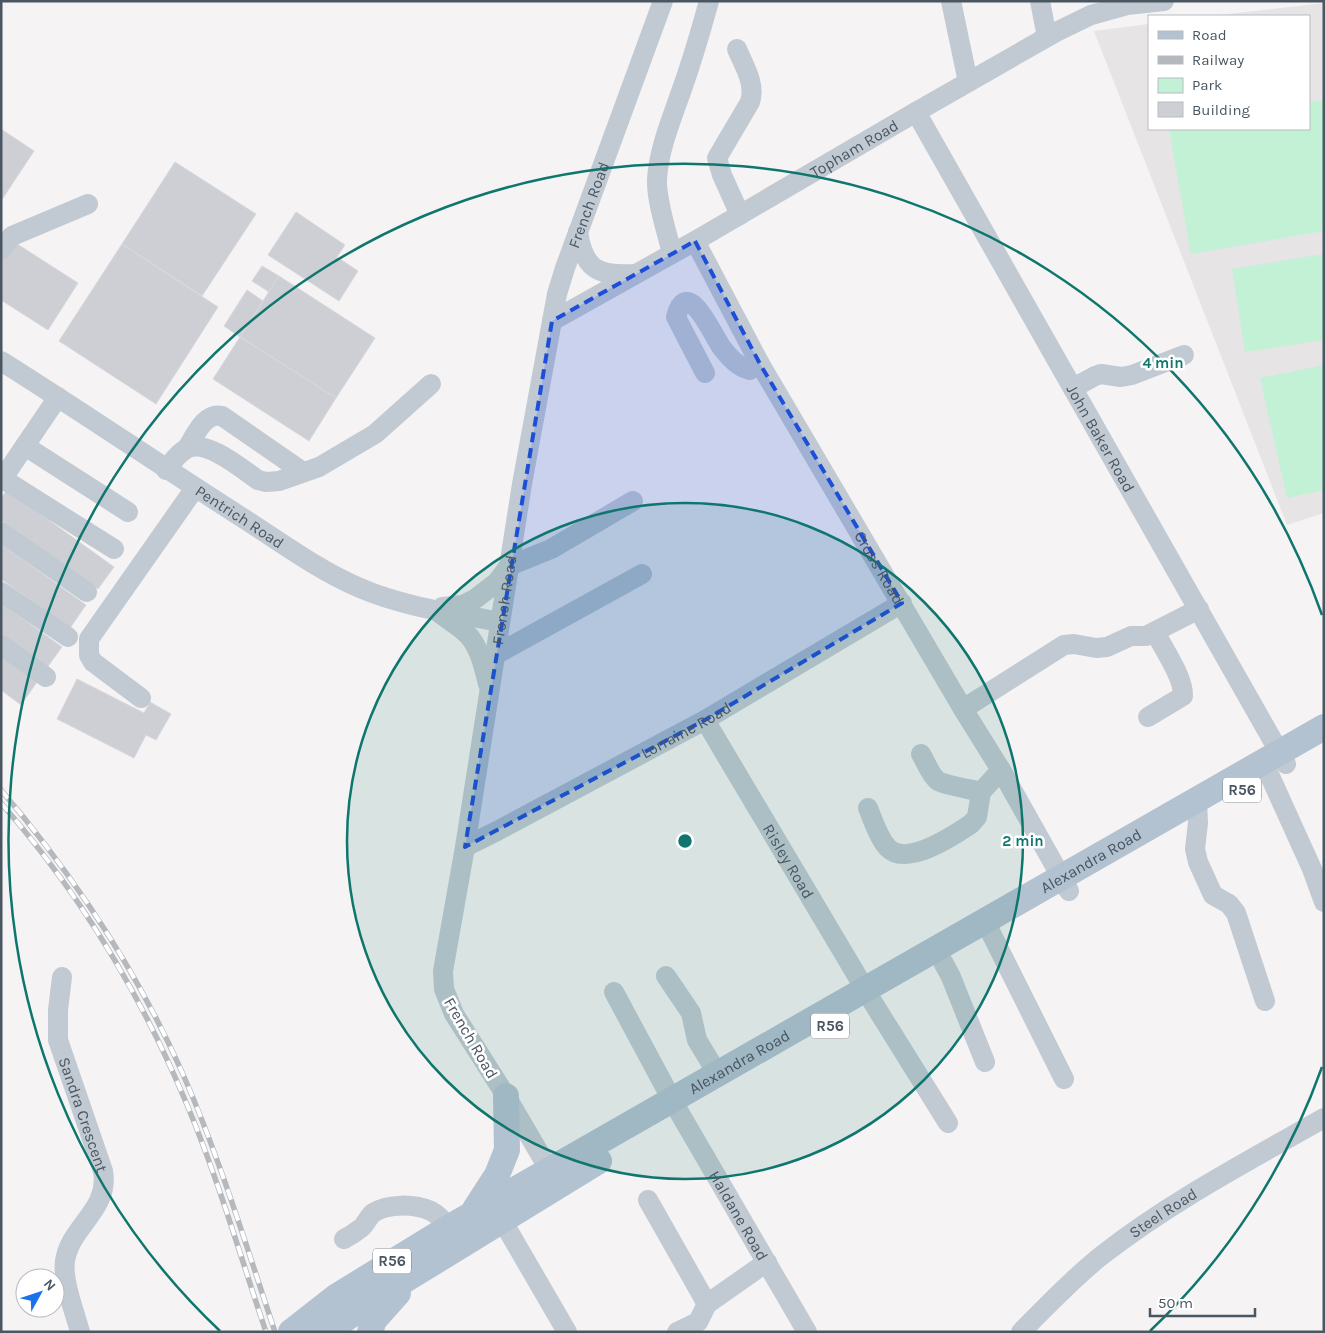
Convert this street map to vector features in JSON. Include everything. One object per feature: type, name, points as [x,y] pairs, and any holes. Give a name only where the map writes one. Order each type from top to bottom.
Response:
[{"type":"main road","name":"Alexandra Road","points":[[1278,764],[1324,727]]},
{"type":"main road","name":"Alexandra Road","points":[[326,1332],[448,1228],[472,1214],[554,1177],[676,1107],[717,1074],[869,995],[1065,885],[1197,808],[1278,764],[1324,742]]},
{"type":"main road","name":"Alexandra Road","points":[[676,1107],[708,1100],[869,995],[942,962],[988,928]]},
{"type":"main road","points":[[472,1214],[493,1182],[507,1150],[506,1096]]},
{"type":"main road","name":"Alexandra Road","points":[[291,1332],[347,1314],[502,1220],[554,1177]]},
{"type":"main road","points":[[370,1332],[374,1320],[408,1278]]},
{"type":"street","name":"French Road","points":[[554,1177],[454,1014],[444,988],[443,970],[465,847],[522,484],[552,321],[565,268],[663,1]]},
{"type":"street","points":[[672,254],[658,194],[659,164],[709,1]]},
{"type":"street","points":[[951,1],[968,82]]},
{"type":"street","points":[[1040,1],[1047,38]]},
{"type":"street","name":"Topham Road","points":[[552,321],[695,241],[1047,38],[1091,15],[1127,5],[1164,1]]},
{"type":"street","points":[[737,49],[753,93],[750,102],[717,158],[722,175],[740,215]]},
{"type":"street","name":"John Baker Road","points":[[916,112],[1199,609],[1278,764],[1324,902]]},
{"type":"street","points":[[1,249],[17,233],[88,204]]},
{"type":"street","points":[[578,232],[582,253],[586,260],[596,269],[612,274],[636,274]]},
{"type":"street","name":"Cross Road","points":[[695,241],[760,364],[963,709],[1001,770],[1065,885]]},
{"type":"street","points":[[705,373],[676,317],[678,308],[690,302],[697,306],[722,348],[742,368],[750,370],[760,364]]},
{"type":"street","points":[[1073,388],[1101,374],[1121,377],[1132,375],[1184,355]]},
{"type":"street","name":"Pentrich Road","points":[[1,361],[166,470],[310,561],[344,580],[379,596],[431,609],[500,622]]},
{"type":"street","points":[[187,448],[202,446],[213,450],[258,480],[266,482],[279,481],[319,467],[375,434],[431,384]]},
{"type":"street","points":[[58,397],[2,480],[114,549]]},
{"type":"street","points":[[166,470],[179,453],[187,448],[206,420],[217,415],[222,416],[303,472]]},
{"type":"street","points":[[25,446],[128,512]]},
{"type":"street","points":[[142,698],[93,662],[89,655],[89,639],[195,488]]},
{"type":"street","points":[[431,609],[463,605],[475,599],[497,582],[509,566],[551,549],[634,501]]},
{"type":"street","points":[[1,532],[87,592]]},
{"type":"street","points":[[495,655],[642,574]]},
{"type":"street","points":[[1,592],[68,637]]},
{"type":"street","name":"Lorraine Road","points":[[465,847],[706,720],[902,603]]},
{"type":"street","points":[[431,609],[469,636],[481,658],[490,691]]},
{"type":"street","points":[[963,709],[1064,645],[1074,644],[1096,648],[1130,636],[1146,636],[1199,609]]},
{"type":"street","points":[[1148,717],[1183,696],[1184,691],[1155,632]]},
{"type":"street","points":[[1,645],[46,677]]},
{"type":"street","name":"Risley Road","points":[[706,720],[869,995],[948,1123]]},
{"type":"street","points":[[921,754],[936,780],[941,784],[981,792]]},
{"type":"street","points":[[868,808],[885,845],[896,854],[903,855],[922,851],[971,824],[977,817],[981,792],[1001,770]]},
{"type":"street","points":[[1197,808],[1195,850],[1198,862],[1213,895],[1225,901],[1236,913],[1265,1001]]},
{"type":"street","points":[[988,928],[1064,1079]]},
{"type":"street","points":[[942,962],[951,977],[985,1062]]},
{"type":"street","points":[[666,976],[692,1013],[697,1040],[717,1074]]},
{"type":"street","name":"Sandra Crescent","points":[[62,977],[58,1010],[58,1040],[103,1171],[105,1182],[100,1200],[74,1238],[64,1262],[68,1292],[80,1332]]},
{"type":"street","name":"Haldane Road","points":[[614,992],[676,1107],[807,1332]]},
{"type":"street","name":"Steel Road","points":[[1021,1332],[1069,1284],[1128,1236],[1179,1202],[1324,1118]]},
{"type":"street","points":[[648,1200],[707,1304]]},
{"type":"street","points":[[344,1239],[362,1227],[372,1214],[382,1209],[401,1206],[432,1211],[440,1217],[448,1228]]},
{"type":"street","points":[[502,1220],[567,1332]]},
{"type":"street","points":[[677,1332],[698,1322],[707,1304],[767,1262]]},
{"type":"highlighted area","points":[[695,241],[760,364],[902,603],[705,720],[465,847],[552,321]]},
{"type":"shaded area","points":[[1324,3],[1324,513],[1287,525],[1094,31],[1148,24],[1148,130],[1310,130],[1310,15],[1221,15]]},
{"type":"green space","points":[[1324,100],[1324,231],[1191,254],[1169,130],[1310,130],[1310,102]]},
{"type":"green space","points":[[1324,254],[1324,340],[1245,352],[1232,269]]},
{"type":"green space","points":[[1324,365],[1324,490],[1287,498],[1260,378]]},
{"type":"building","points":[[1,129],[34,151],[1,201]]},
{"type":"building","points":[[175,162],[256,214],[202,296],[122,244]]},
{"type":"building","points":[[296,212],[345,245],[337,257],[358,271],[339,301],[268,255]]},
{"type":"building","points":[[11,240],[78,283],[48,330],[1,300],[1,255]]},
{"type":"building","points":[[122,244],[218,307],[156,404],[59,341]]},
{"type":"building","points":[[262,266],[279,276],[269,292],[252,281]]},
{"type":"building","points":[[279,276],[375,338],[336,398],[240,337]]},
{"type":"building","points":[[247,290],[263,301],[240,337],[224,326]]},
{"type":"building","points":[[240,337],[336,398],[309,441],[213,379]]},
{"type":"building","points":[[7,490],[114,567],[98,589],[1,520],[1,498]]},
{"type":"building","points":[[1,544],[86,605],[70,628],[1,579]]},
{"type":"building","points":[[1,603],[62,647],[46,669],[1,637]]},
{"type":"building","points":[[1,656],[37,682],[21,705],[1,690]]},
{"type":"building","points":[[77,679],[144,713],[150,702],[171,714],[156,740],[146,735],[134,758],[57,719]]},
{"type":"railway","points":[[1,790],[54,856],[102,925],[124,960],[164,1034],[208,1136],[232,1201],[275,1332]]},
{"type":"railway","points":[[1,803],[56,871],[81,907],[105,944],[148,1021],[197,1128],[266,1332]]}]
